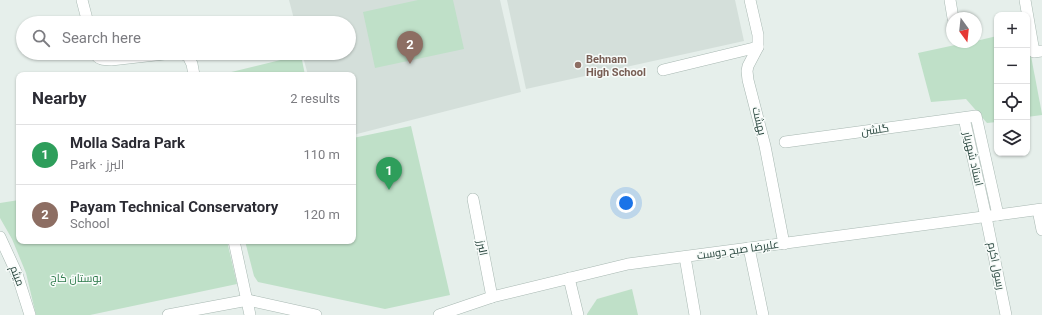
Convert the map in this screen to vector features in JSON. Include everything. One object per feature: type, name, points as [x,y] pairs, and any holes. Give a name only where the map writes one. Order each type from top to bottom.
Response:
[{"type":"street","points":[[82,0],[86,16]]},
{"type":"street","points":[[663,70],[758,47],[758,35],[750,0]]},
{"type":"street","points":[[950,0],[952,12]]},
{"type":"street","points":[[1025,0],[1038,52]]},
{"type":"street","name":"بهشت","points":[[758,47],[748,66],[748,80],[765,146],[784,244]]},
{"type":"street","points":[[190,60],[193,72]]},
{"type":"street","name":"استاد شهریار","points":[[986,217],[964,118],[976,116],[998,215]]},
{"type":"street","name":"گلشن","points":[[785,142],[964,118]]},
{"type":"street","name":"البرز","points":[[472,199],[492,297]]},
{"type":"street","points":[[1040,209],[1042,230]]},
{"type":"street","name":"علیرضا صبح دوست","points":[[439,315],[492,297],[628,264],[1040,209]]},
{"type":"street","name":"رسول اکرم","points":[[986,217],[1006,315]]},
{"type":"street","name":"میثم","points":[[0,237],[17,274],[30,315]]},
{"type":"street","points":[[235,244],[248,300],[250,315]]},
{"type":"street","points":[[749,248],[763,315]]},
{"type":"street","points":[[685,257],[695,315]]},
{"type":"street","points":[[570,278],[578,315]]},
{"type":"street","points":[[168,315],[248,300],[316,315]]},
{"type":"shaded area","points":[[289,0],[500,0],[521,92],[356,134],[356,72],[307,72],[304,60],[356,60],[356,16],[293,16]]},
{"type":"shaded area","name":"Behnam High School","points":[[507,0],[735,0],[744,41],[526,89]]},
{"type":"green space","points":[[418,0],[453,0],[464,49],[375,68],[363,12]]},
{"type":"green space","points":[[994,37],[994,122],[987,123],[966,99],[931,102],[918,53],[946,47],[982,48],[982,40]]},
{"type":"green space","points":[[1030,51],[1042,115],[1030,117]]},
{"type":"green space","points":[[280,60],[302,60],[304,72],[231,72]]},
{"type":"green space","points":[[411,126],[450,295],[385,309],[258,282],[254,276],[246,244],[356,244],[356,137]]},
{"type":"green space","name":"بوستان کاج","points":[[16,200],[16,244],[228,244],[237,284],[90,315],[36,315],[26,273],[12,239],[0,218],[0,203]]},
{"type":"green space","points":[[632,289],[638,315],[587,315],[597,299]]},
{"type":"place","name":"Payam Technical Conservatory","points":[[410,64]]},
{"type":"place","name":"Behnam High School","points":[[578,65]]},
{"type":"place","name":"Molla Sadra Park","points":[[389,190]]}]
